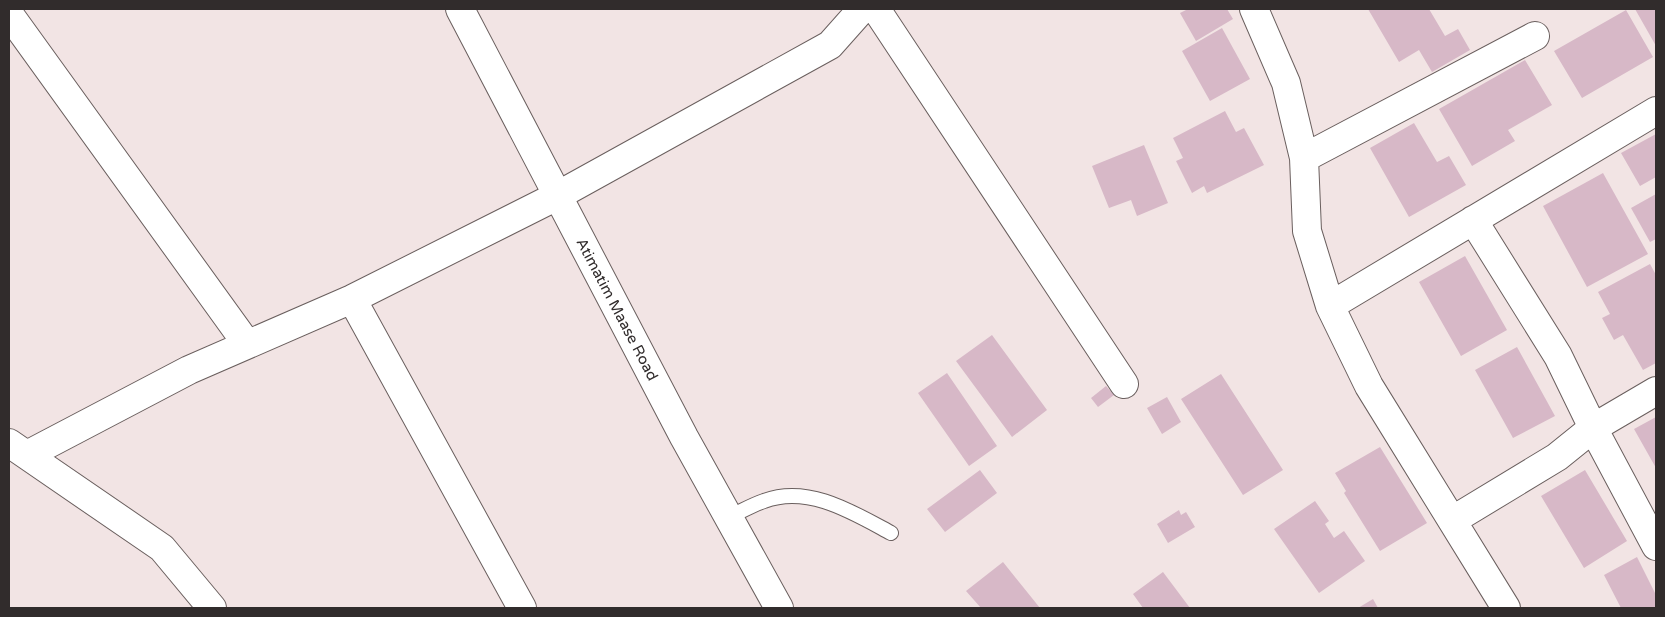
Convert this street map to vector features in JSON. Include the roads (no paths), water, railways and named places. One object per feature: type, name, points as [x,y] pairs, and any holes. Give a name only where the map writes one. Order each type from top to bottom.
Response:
[{"type":"street","name":"Atimatim Maase Road","points":[[460,9],[557,196],[779,608]]},
{"type":"street","points":[[18,449],[189,370],[352,299],[557,196],[830,45],[862,9]]},
{"type":"street","points":[[876,9],[1124,384]]},
{"type":"street","points":[[1254,9],[1286,83],[1304,158],[1307,231],[1330,306],[1369,386],[1506,608]]},
{"type":"street","points":[[9,14],[247,344]]},
{"type":"street","points":[[1304,158],[1535,36]]},
{"type":"street","points":[[1330,306],[1656,111]]},
{"type":"street","points":[[1473,220],[1558,356],[1656,546]]},
{"type":"street","points":[[352,299],[522,608]]},
{"type":"street","points":[[1452,520],[1557,457],[1594,428],[1656,390]]},
{"type":"street","points":[[18,449],[162,548],[195,585],[212,608]]},
{"type":"lane","points":[[729,517],[765,500],[793,496],[836,504],[891,533]]}]
